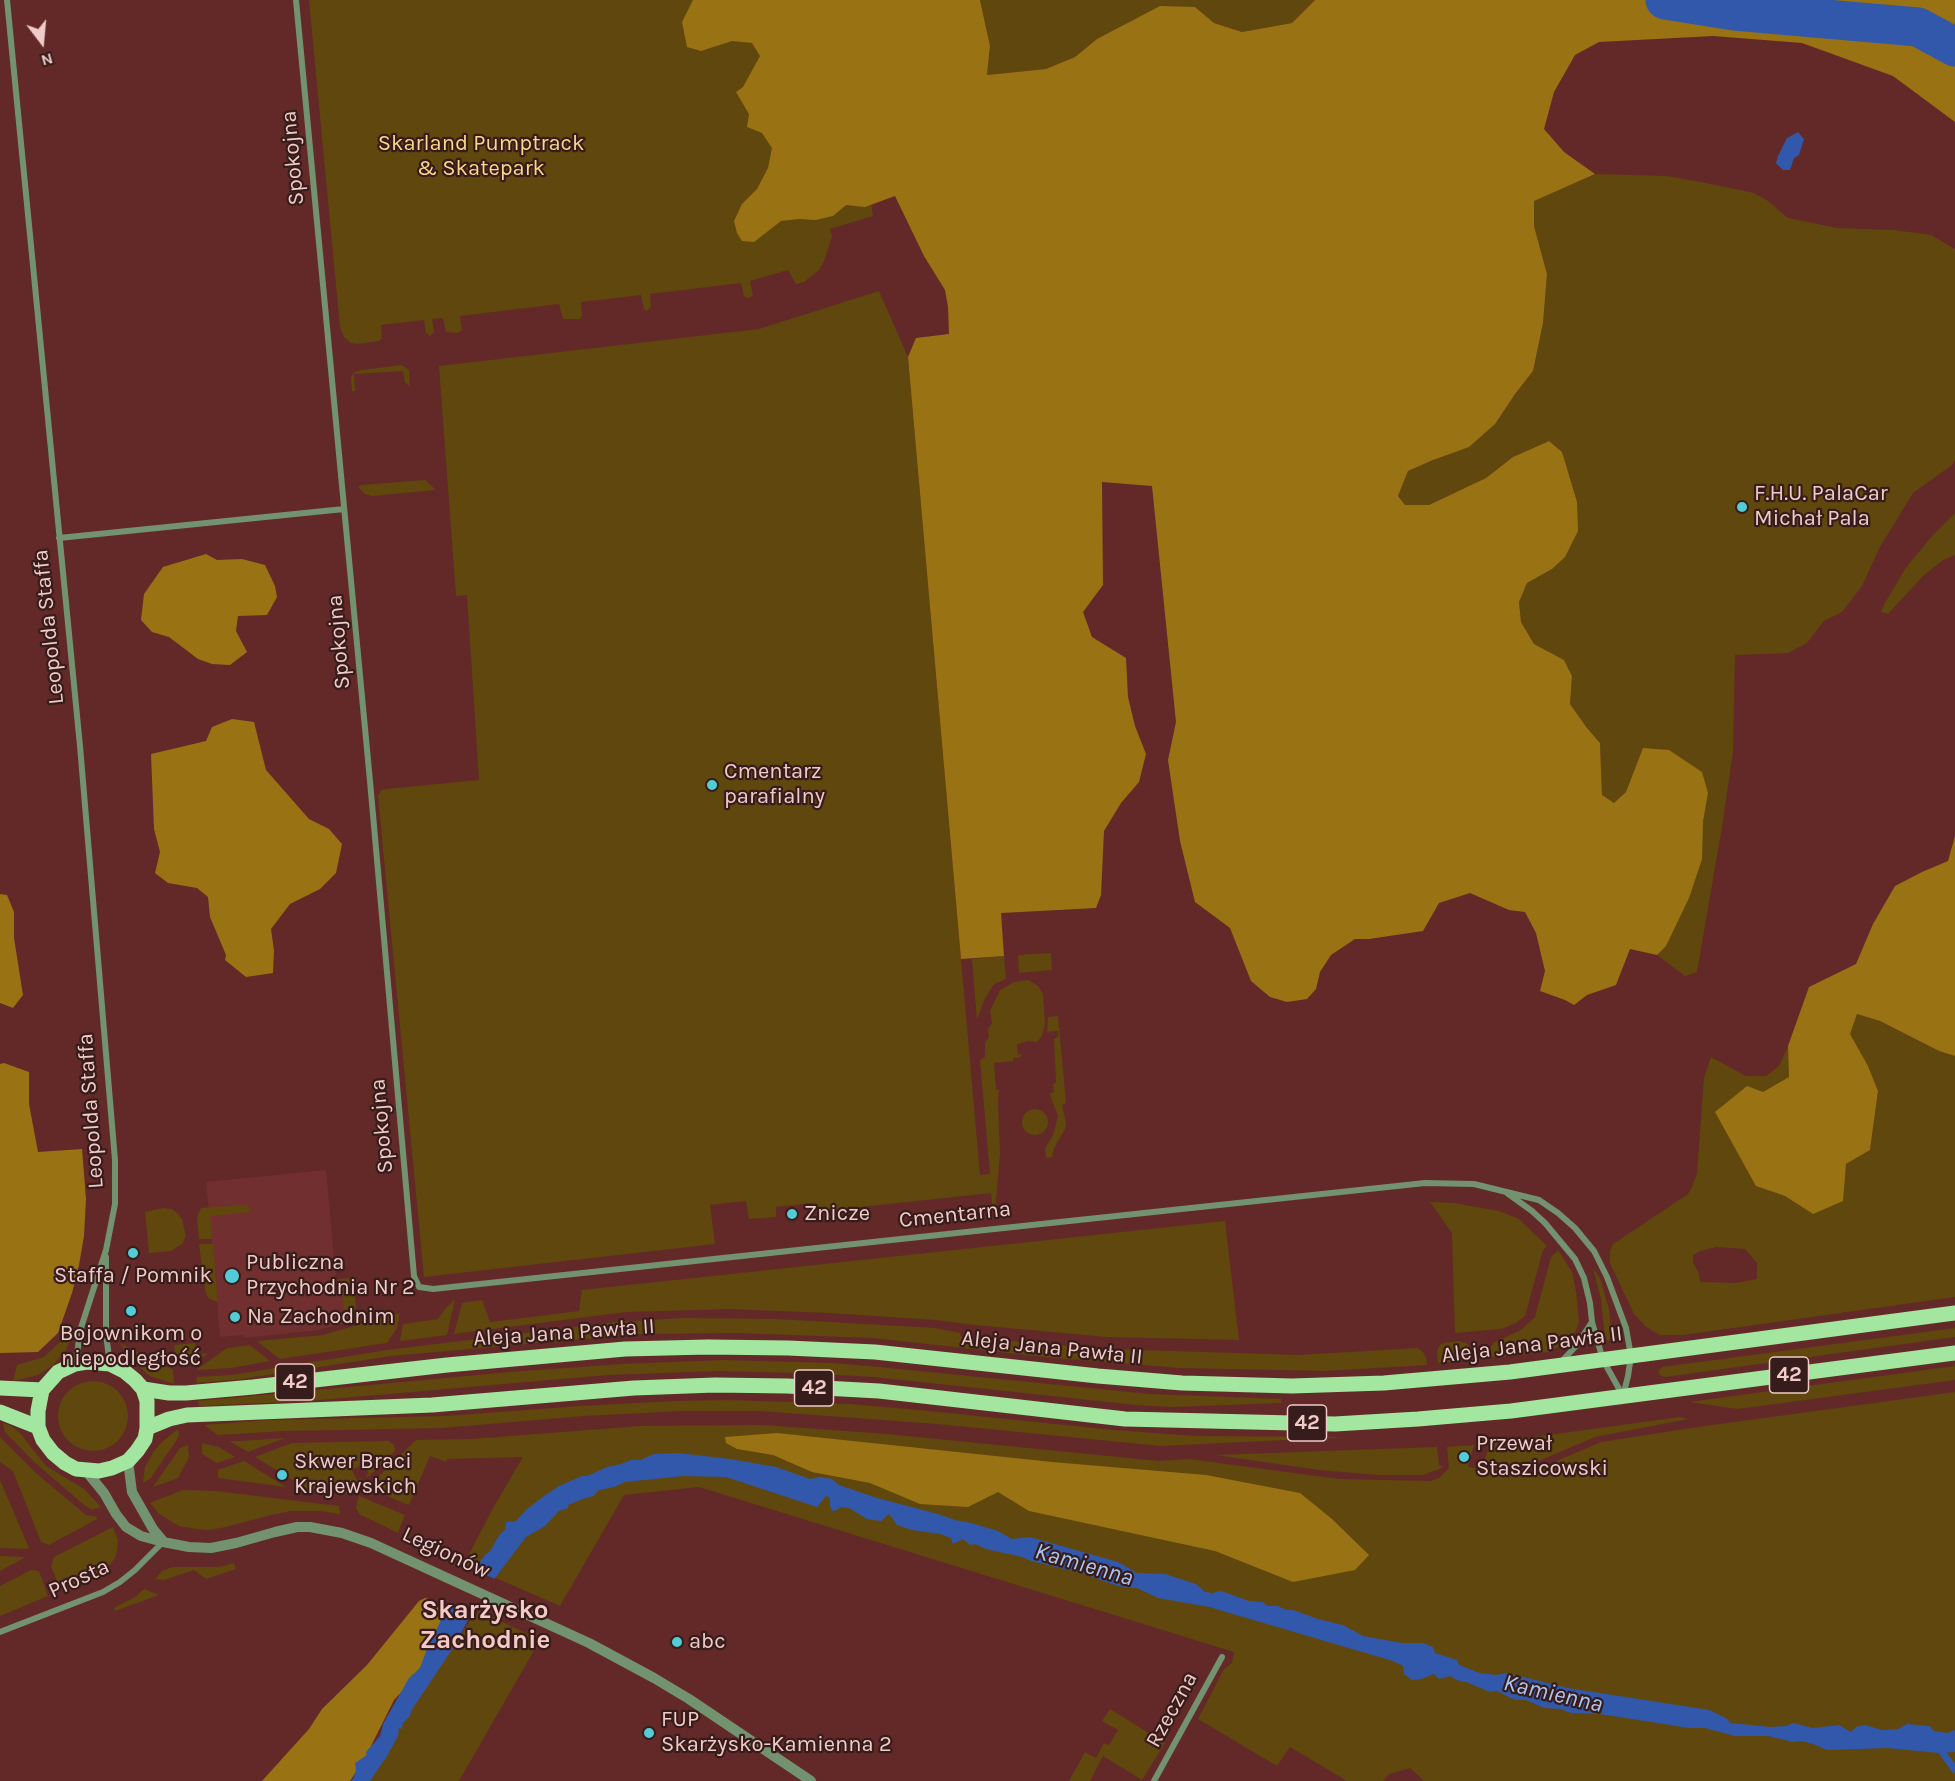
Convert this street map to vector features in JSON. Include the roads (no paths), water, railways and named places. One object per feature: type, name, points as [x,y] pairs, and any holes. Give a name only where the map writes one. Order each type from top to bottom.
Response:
[{"type":"main road","name":"Aleja Jana Pawła II","points":[[143,1389],[186,1393],[590,1352],[708,1347],[875,1352],[1088,1376],[1182,1383],[1292,1386],[1415,1380],[1510,1372],[1955,1313]]},
{"type":"main road","name":"42","points":[[147,1428],[188,1415],[432,1405],[634,1388],[715,1385],[787,1386],[879,1392],[1125,1419],[1335,1424],[1511,1411],[1955,1353]]},
{"type":"main road","points":[[87,1362],[110,1364],[124,1371],[143,1389],[147,1401],[145,1439],[128,1461],[112,1468],[99,1471],[76,1469],[53,1454],[43,1440],[38,1427],[42,1390],[58,1372],[75,1364],[87,1362]]},
{"type":"main road","points":[[0,1388],[42,1390]]},
{"type":"main road","points":[[0,1412],[38,1427]]},
{"type":"street","name":"Leopolda Staffa","points":[[7,0],[80,746],[115,1160],[115,1204],[106,1250],[80,1332],[75,1364]]},
{"type":"street","name":"Spokojna","points":[[296,0],[414,1280]]},
{"type":"street","points":[[59,538],[344,509]]},
{"type":"street","name":"Cmentarna","points":[[414,1280],[419,1287],[433,1289],[1425,1184],[1474,1184],[1539,1200],[1575,1228],[1594,1251],[1607,1277],[1626,1328],[1631,1356],[1623,1397]]},
{"type":"street","name":"Cmentarna","points":[[1504,1190],[1545,1223],[1575,1259],[1584,1278],[1592,1322],[1603,1360],[1623,1397]]},
{"type":"street","name":"Leopolda Staffa","points":[[106,1250],[106,1335],[110,1364]]},
{"type":"street","points":[[1559,1365],[1577,1345],[1592,1322]]},
{"type":"street","points":[[128,1461],[132,1492],[163,1542]]},
{"type":"street","name":"Legionów","points":[[86,1471],[104,1493],[126,1527],[141,1536],[163,1542],[189,1547],[212,1548],[297,1527],[324,1529],[371,1543],[589,1643],[689,1699],[811,1781]]},
{"type":"street","name":"Prosta","points":[[0,1632],[103,1592],[135,1570],[163,1542]]},
{"type":"street","name":"Rzeczna","points":[[1154,1781],[1222,1657]]},
{"type":"water","points":[[1798,132],[1804,139],[1799,155],[1794,158],[1790,170],[1783,170],[1776,163],[1778,156],[1787,138]]},
{"type":"water","name":"Kamienna","points":[[678,1453],[776,1467],[810,1479],[820,1477],[832,1479],[839,1485],[877,1498],[998,1531],[1012,1539],[1030,1537],[1118,1562],[1137,1573],[1165,1574],[1196,1584],[1205,1592],[1221,1591],[1249,1601],[1263,1602],[1268,1606],[1293,1610],[1343,1625],[1363,1636],[1402,1643],[1423,1643],[1433,1647],[1435,1653],[1457,1660],[1459,1665],[1480,1673],[1496,1675],[1507,1673],[1568,1688],[1709,1710],[1731,1723],[1770,1727],[1793,1723],[1813,1728],[1839,1725],[1851,1732],[1856,1727],[1865,1725],[1882,1730],[1898,1729],[1907,1724],[1929,1726],[1934,1731],[1947,1733],[1955,1730],[1955,1752],[1939,1753],[1887,1748],[1827,1750],[1802,1741],[1793,1742],[1768,1736],[1735,1736],[1705,1728],[1689,1728],[1544,1708],[1526,1700],[1515,1700],[1497,1691],[1490,1692],[1450,1676],[1439,1679],[1434,1674],[1412,1680],[1404,1674],[1403,1666],[1393,1661],[1209,1607],[1158,1598],[1137,1588],[1127,1588],[1085,1574],[986,1549],[975,1544],[970,1545],[963,1539],[953,1544],[951,1538],[940,1534],[912,1530],[897,1525],[889,1514],[881,1521],[867,1519],[849,1508],[840,1507],[832,1511],[830,1498],[826,1496],[817,1507],[726,1477],[683,1476],[625,1482],[599,1490],[593,1496],[568,1505],[568,1508],[559,1511],[545,1526],[526,1537],[469,1618],[455,1645],[411,1711],[410,1716],[403,1723],[402,1729],[399,1728],[398,1736],[370,1781],[350,1781],[356,1770],[355,1763],[367,1755],[366,1752],[380,1736],[383,1724],[409,1678],[420,1668],[445,1612],[477,1565],[505,1530],[506,1522],[516,1521],[544,1496],[559,1486],[582,1476],[654,1454]]},
{"type":"waterway","points":[[1665,0],[1734,11],[1918,27],[1955,47]]},
{"type":"waterway","points":[[1937,1745],[1955,1770]]},
{"type":"place","name":"F.H.U. PalaCar Michał Pala","points":[[1742,507]]},
{"type":"place","name":"Cmentarz parafialny","points":[[712,785]]},
{"type":"place","name":"Znicze","points":[[792,1214]]},
{"type":"place","name":"Staffa / Pomnik","points":[[133,1253]]},
{"type":"place","name":"Publiczna Przychodnia Nr 2","points":[[232,1276]]},
{"type":"place","name":"Bojownikom o niepodległość","points":[[131,1311]]},
{"type":"place","name":"Na Zachodnim","points":[[235,1317]]},
{"type":"place","name":"Przewał Staszicowski","points":[[1464,1457]]},
{"type":"place","name":"Skwer Braci Krajewskich","points":[[282,1475]]},
{"type":"place","name":"abc","points":[[677,1642]]},
{"type":"place","name":"FUP Skarżysko-Kamienna 2","points":[[649,1733]]},
{"type":"district","name":"Skarżysko Zachodnie","points":[[485,1626]]},
{"type":"park label","name":"Skarland Pumptrack & Skatepark","points":[[481,156]]}]
